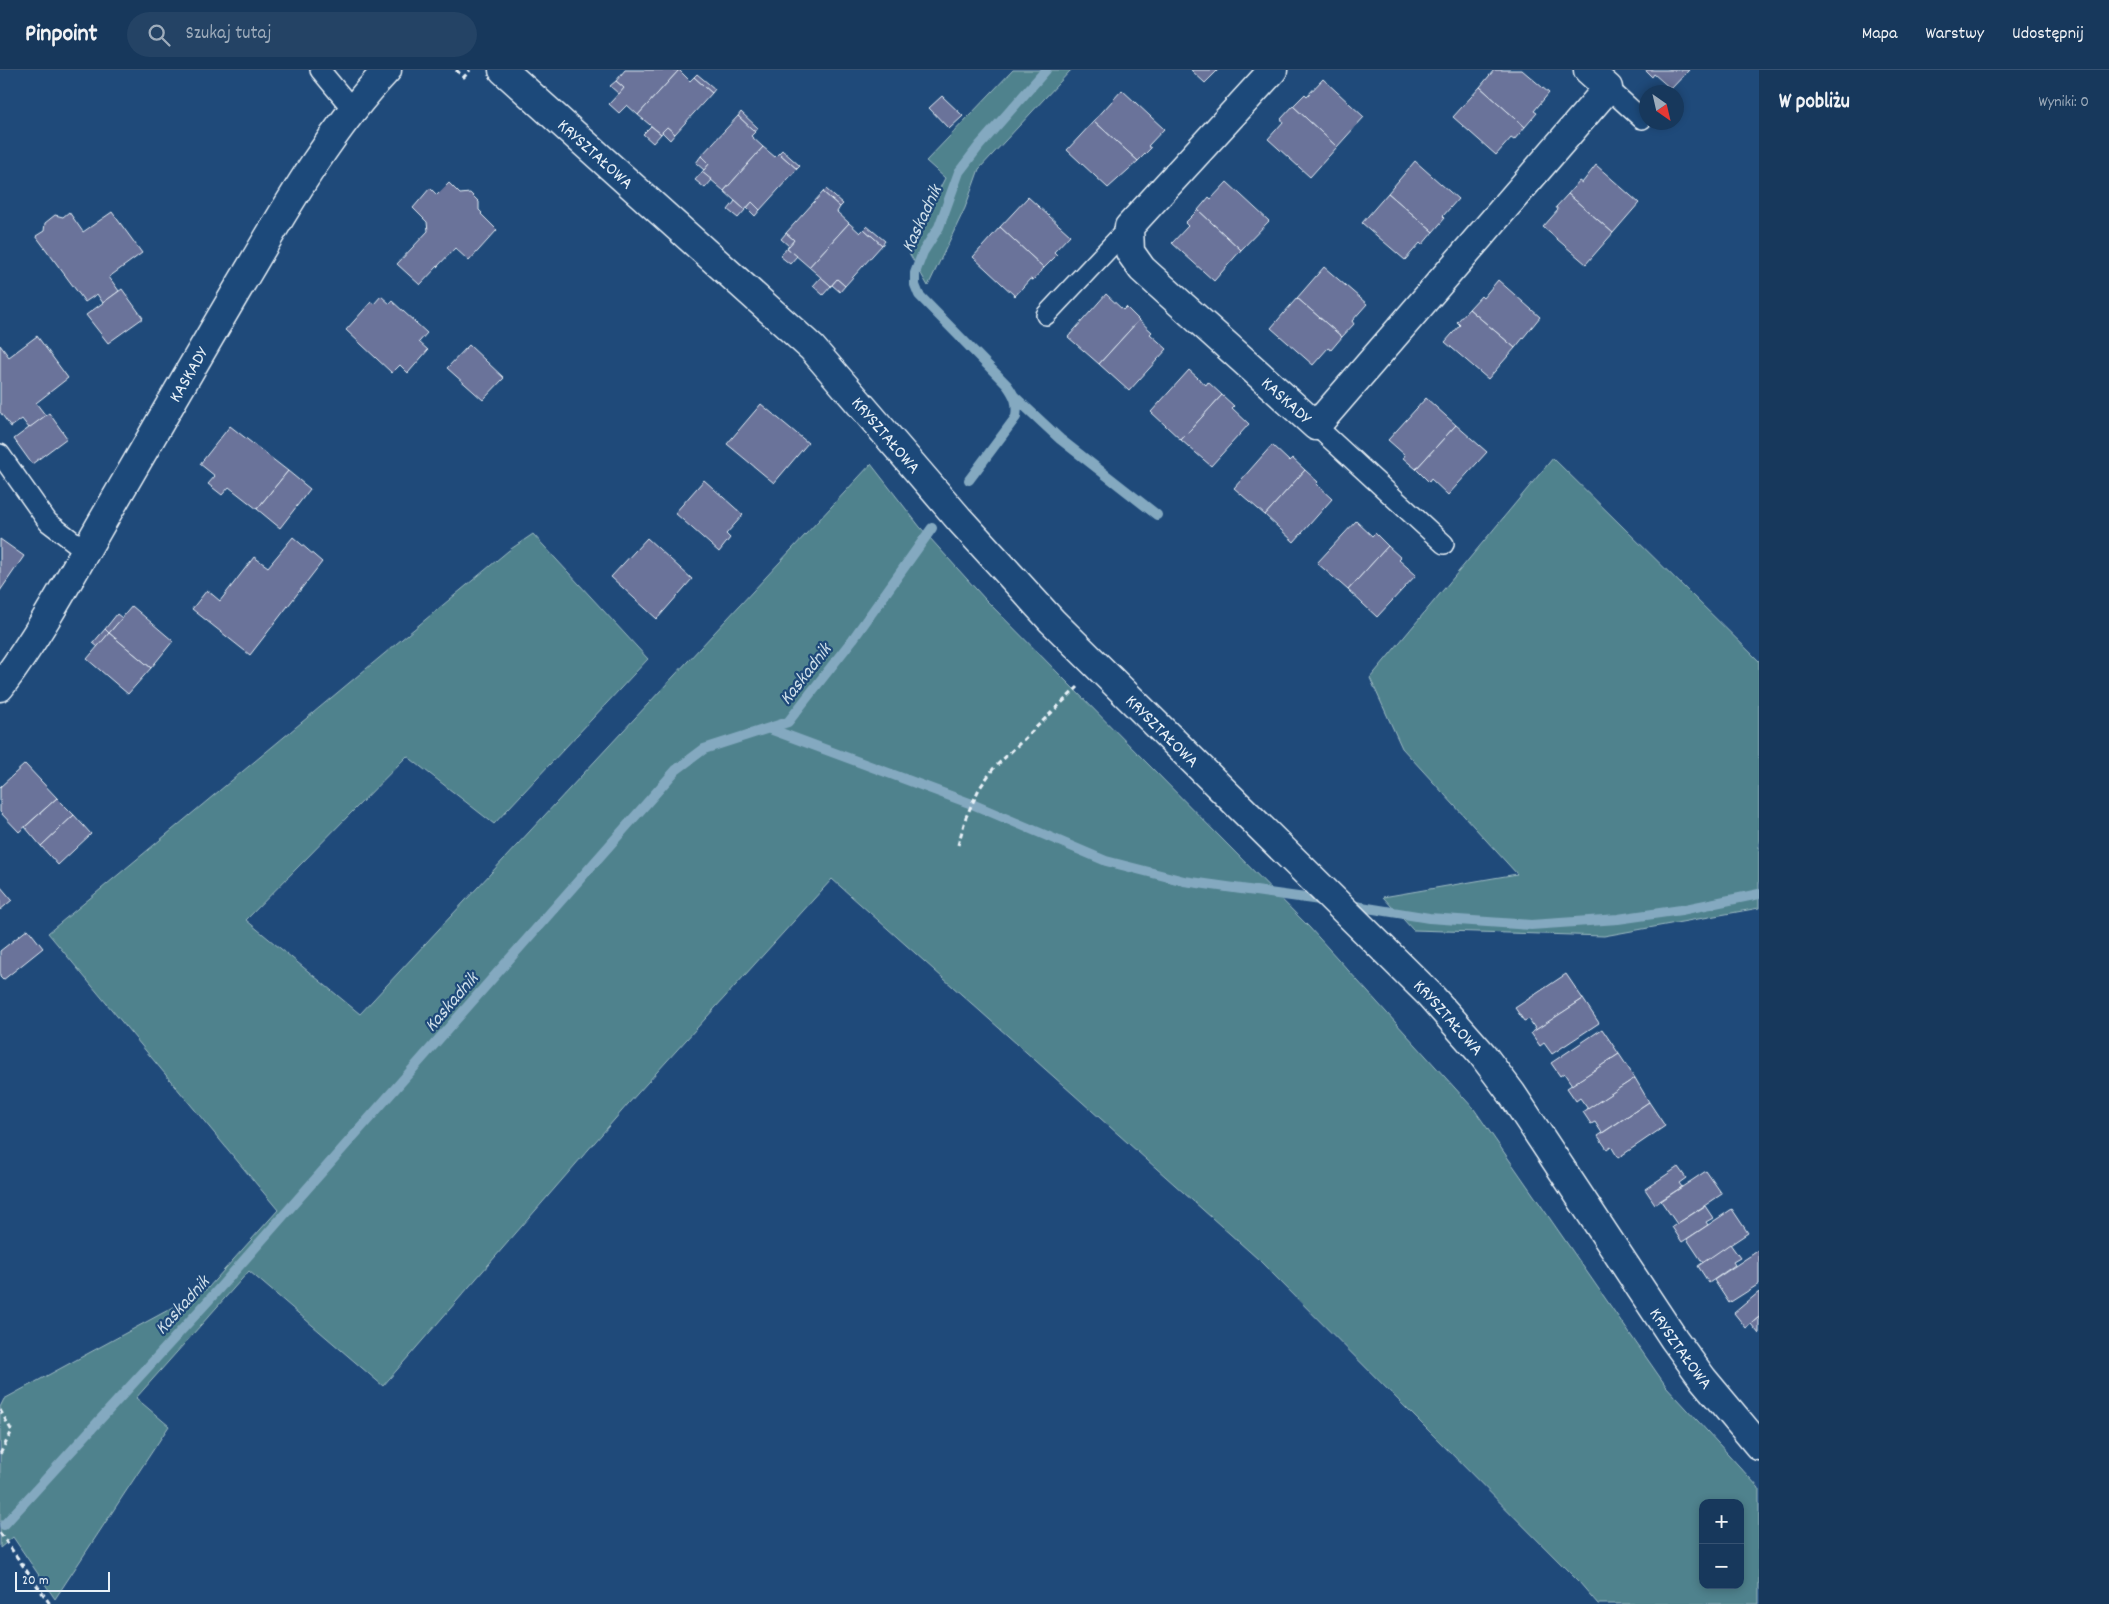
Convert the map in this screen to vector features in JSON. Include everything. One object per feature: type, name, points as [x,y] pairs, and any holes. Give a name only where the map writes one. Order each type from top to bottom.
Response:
[{"type":"street","name":"KASKADY","points":[[0,687],[16,666],[86,551],[272,231],[310,170],[353,110],[387,70]]},
{"type":"street","name":"KRYSZTAŁOWA","points":[[503,70],[812,348],[959,520],[1052,621],[1429,994],[1482,1054],[1527,1116],[1674,1340],[1759,1446]]},
{"type":"street","points":[[1129,228],[1273,70]]},
{"type":"street","points":[[1588,70],[1608,88]]},
{"type":"street","name":"KASKADY","points":[[1129,228],[1130,252],[1142,269],[1316,426],[1608,88]]},
{"type":"lane","points":[[320,70],[353,110]]},
{"type":"lane","points":[[1608,88],[1639,116]]},
{"type":"lane","points":[[1046,315],[1129,228]]},
{"type":"lane","points":[[1316,426],[1444,544]]},
{"type":"lane","points":[[0,454],[48,522],[86,551]]},
{"type":"path","points":[[456,70],[464,77],[470,70]]},
{"type":"path","points":[[958,845],[966,817],[979,789],[993,769],[1084,681]]},
{"type":"path","points":[[0,1410],[12,1430],[0,1454]]},
{"type":"path","points":[[0,1533],[50,1604]]},
{"type":"green space","points":[[1013,70],[1071,70],[979,169],[965,208],[928,286],[908,251],[945,178],[926,161]]},
{"type":"green space","points":[[1553,458],[1759,661],[1759,908],[1604,936],[1413,930],[1383,897],[1517,874],[1402,748],[1370,678]]},
{"type":"green space","points":[[871,464],[920,527],[985,599],[1309,927],[1474,1109],[1666,1386],[1759,1488],[1759,1604],[1598,1604],[1579,1582],[1258,1259],[832,879],[628,1104],[383,1386],[249,1271],[136,1398],[169,1426],[55,1599],[13,1537],[0,1548],[0,1407],[4,1399],[207,1289],[278,1210],[48,933],[508,551],[533,534],[648,659],[494,824],[407,756],[246,920],[360,1014]]},
{"type":"building","points":[[625,70],[679,70],[638,115],[627,105],[619,113],[609,104],[624,88],[616,81]]},
{"type":"building","points":[[679,70],[690,81],[694,77],[712,93],[675,134],[667,127],[661,134],[638,115]]},
{"type":"building","points":[[1191,70],[1218,70],[1205,83]]},
{"type":"building","points":[[1494,70],[1522,70],[1549,93],[1534,111],[1537,113],[1525,127],[1480,87]]},
{"type":"building","points":[[1645,70],[1689,70],[1675,85],[1666,85],[1654,74],[1652,77]]},
{"type":"building","points":[[697,74],[715,89],[712,93],[694,77]]},
{"type":"building","points":[[1323,79],[1364,117],[1337,147],[1293,106],[1305,94],[1307,96]]},
{"type":"building","points":[[616,81],[624,88],[619,94],[610,86]]},
{"type":"building","points":[[1480,87],[1525,127],[1514,140],[1511,138],[1496,155],[1453,117]]},
{"type":"building","points":[[1122,90],[1164,129],[1148,146],[1151,148],[1138,161],[1094,121]]},
{"type":"building","points":[[942,96],[963,116],[949,129],[929,108]]},
{"type":"building","points":[[1293,106],[1337,147],[1310,177],[1268,139],[1283,122],[1281,119]]},
{"type":"building","points":[[741,112],[758,128],[755,132],[738,116]]},
{"type":"building","points":[[738,116],[755,132],[751,136],[763,147],[724,191],[702,172],[709,164],[701,156]]},
{"type":"building","points":[[1094,121],[1138,161],[1108,188],[1067,150]]},
{"type":"building","points":[[651,126],[661,134],[653,143],[643,134]]},
{"type":"building","points":[[667,127],[675,134],[670,140],[662,132]]},
{"type":"building","points":[[763,147],[775,157],[779,153],[797,169],[760,210],[752,202],[745,210],[724,191]]},
{"type":"building","points":[[782,150],[800,166],[797,169],[779,153]]},
{"type":"building","points":[[701,156],[709,164],[704,170],[696,163]]},
{"type":"building","points":[[1415,161],[1458,199],[1443,216],[1445,218],[1433,232],[1388,193]]},
{"type":"building","points":[[1596,165],[1639,203],[1613,233],[1568,194],[1579,181],[1582,183]]},
{"type":"building","points":[[702,172],[712,180],[705,188],[695,180]]},
{"type":"building","points":[[1227,182],[1269,221],[1241,250],[1198,210],[1209,197],[1211,199]]},
{"type":"building","points":[[449,183],[460,194],[470,193],[479,202],[481,214],[497,230],[469,261],[455,248],[420,285],[397,264],[428,231],[427,222],[413,208],[430,188],[437,195]]},
{"type":"building","points":[[826,189],[843,204],[840,207],[823,192]]},
{"type":"building","points":[[823,192],[840,207],[837,212],[849,223],[809,267],[787,248],[794,240],[786,233]]},
{"type":"building","points":[[1388,193],[1433,232],[1405,260],[1362,223]]},
{"type":"building","points":[[1568,194],[1613,233],[1586,264],[1543,227],[1558,210],[1556,207]]},
{"type":"building","points":[[1028,197],[1070,235],[1054,252],[1057,255],[1044,268],[1000,227]]},
{"type":"building","points":[[735,201],[745,210],[738,218],[728,210]]},
{"type":"building","points":[[752,202],[760,210],[755,216],[747,208]]},
{"type":"building","points":[[1198,210],[1241,250],[1214,281],[1172,243],[1188,226],[1185,223]]},
{"type":"building","points":[[69,212],[83,232],[112,212],[142,253],[109,277],[119,291],[103,303],[97,294],[85,302],[36,236],[44,231],[45,223],[55,215],[63,217]]},
{"type":"building","points":[[849,223],[860,233],[864,229],[882,245],[845,286],[837,279],[831,286],[809,267]]},
{"type":"building","points":[[867,226],[885,241],[882,245],[864,229]]},
{"type":"building","points":[[1000,227],[1044,268],[1033,280],[1030,279],[1015,296],[973,257]]},
{"type":"building","points":[[786,233],[794,240],[789,246],[781,239]]},
{"type":"building","points":[[787,248],[797,256],[790,264],[780,256]]},
{"type":"building","points":[[1324,267],[1367,304],[1352,321],[1354,324],[1342,337],[1297,298]]},
{"type":"building","points":[[821,277],[831,286],[823,295],[813,286]]},
{"type":"building","points":[[837,279],[845,286],[840,292],[832,285]]},
{"type":"building","points":[[1498,280],[1540,317],[1515,348],[1469,309],[1481,296],[1483,298]]},
{"type":"building","points":[[122,289],[143,318],[108,343],[86,315]]},
{"type":"building","points":[[1106,294],[1123,310],[1126,307],[1139,320],[1099,364],[1068,337]]},
{"type":"building","points":[[381,296],[390,304],[392,301],[427,333],[419,342],[428,350],[408,373],[400,365],[392,373],[346,330],[371,302],[374,304]]},
{"type":"building","points":[[1297,298],[1342,337],[1331,350],[1328,348],[1313,365],[1271,328]]},
{"type":"building","points":[[1469,309],[1515,348],[1488,379],[1445,342],[1460,325],[1457,322]]},
{"type":"building","points":[[1139,320],[1152,332],[1150,334],[1167,349],[1129,391],[1099,364]]},
{"type":"building","points":[[37,336],[68,378],[36,403],[46,416],[29,428],[22,419],[11,427],[0,412],[0,345],[9,357]]},
{"type":"building","points":[[469,345],[504,378],[483,400],[447,368]]},
{"type":"building","points":[[1189,370],[1206,385],[1208,382],[1222,395],[1181,440],[1151,412]]},
{"type":"building","points":[[1222,395],[1234,406],[1232,408],[1249,424],[1211,466],[1181,440]]},
{"type":"building","points":[[1426,398],[1456,425],[1416,469],[1403,458],[1405,455],[1388,440]]},
{"type":"building","points":[[761,404],[808,443],[774,483],[727,444]]},
{"type":"building","points":[[49,413],[67,438],[32,464],[14,439]]},
{"type":"building","points":[[1456,425],[1487,452],[1448,495],[1431,479],[1429,482],[1416,469]]},
{"type":"building","points":[[230,426],[288,471],[257,509],[229,487],[222,495],[208,484],[215,476],[200,464]]},
{"type":"building","points":[[1272,445],[1289,461],[1292,458],[1305,470],[1265,515],[1234,488]]},
{"type":"building","points":[[1305,470],[1332,499],[1294,542],[1265,515]]},
{"type":"building","points":[[288,471],[310,489],[280,528],[257,509]]},
{"type":"building","points":[[704,480],[743,515],[726,534],[730,538],[719,552],[675,513]]},
{"type":"building","points":[[1356,521],[1372,536],[1375,533],[1388,546],[1348,590],[1317,563]]},
{"type":"building","points":[[293,537],[322,562],[250,655],[192,609],[207,590],[220,601],[254,557],[268,567]]},
{"type":"building","points":[[647,538],[692,579],[657,619],[611,577]]},
{"type":"building","points":[[0,539],[24,556],[0,591]]},
{"type":"building","points":[[1388,546],[1401,558],[1399,560],[1416,575],[1377,617],[1348,590]]},
{"type":"building","points":[[132,606],[173,641],[151,668],[109,633]]},
{"type":"building","points":[[117,614],[122,618],[109,633],[105,629]]},
{"type":"building","points":[[105,629],[109,633],[98,647],[93,643]]},
{"type":"building","points":[[109,633],[151,668],[128,694],[87,659]]},
{"type":"building","points":[[25,764],[57,798],[19,832],[0,812],[0,787]]},
{"type":"building","points":[[57,798],[74,815],[41,846],[25,827]]},
{"type":"building","points":[[74,815],[91,834],[58,865],[41,846]]},
{"type":"building","points":[[0,886],[12,900],[0,910]]},
{"type":"building","points":[[28,929],[43,948],[3,980],[0,977],[0,951]]},
{"type":"building","points":[[1566,974],[1583,999],[1536,1030],[1529,1019],[1524,1021],[1515,1008]]},
{"type":"building","points":[[1583,999],[1599,1023],[1552,1054],[1544,1043],[1540,1046],[1531,1033]]},
{"type":"building","points":[[1602,1029],[1619,1054],[1572,1085],[1564,1073],[1560,1076],[1551,1063]]},
{"type":"building","points":[[1619,1054],[1635,1078],[1588,1109],[1580,1098],[1576,1101],[1567,1088]]},
{"type":"building","points":[[1635,1078],[1649,1102],[1602,1133],[1595,1122],[1591,1124],[1583,1112]]},
{"type":"building","points":[[1649,1102],[1665,1126],[1618,1158],[1611,1146],[1607,1149],[1598,1136]]},
{"type":"building","points":[[1678,1167],[1686,1178],[1679,1183],[1682,1187],[1655,1204],[1645,1189]]},
{"type":"building","points":[[1706,1171],[1722,1194],[1677,1224],[1661,1201]]},
{"type":"building","points":[[1705,1206],[1713,1218],[1706,1222],[1708,1225],[1682,1242],[1672,1227]]},
{"type":"building","points":[[1732,1209],[1748,1233],[1703,1263],[1687,1239]]},
{"type":"building","points":[[1730,1244],[1740,1258],[1733,1262],[1735,1265],[1709,1283],[1698,1266]]},
{"type":"building","points":[[1759,1250],[1759,1284],[1729,1303],[1714,1280]]},
{"type":"building","points":[[1759,1292],[1759,1317],[1746,1328],[1734,1313]]},
{"type":"building","points":[[1759,1317],[1759,1334],[1751,1324]]},
{"type":"waterway","name":"Kaskadnik","points":[[969,480],[1016,417],[1017,408],[1015,400],[1007,385],[919,295],[915,285],[915,273],[923,252],[939,227],[959,172],[979,146],[1046,70]]},
{"type":"waterway","points":[[1015,397],[1060,439],[1157,515]]},
{"type":"waterway","name":"Kaskadnik","points":[[4,1525],[209,1300],[676,770],[704,749],[788,722],[853,639],[932,528]]},
{"type":"waterway","points":[[770,729],[972,804],[1106,861],[1184,881],[1327,901]]},
{"type":"waterway","points":[[1349,905],[1429,918],[1531,925],[1618,919],[1681,910],[1759,894]]}]
